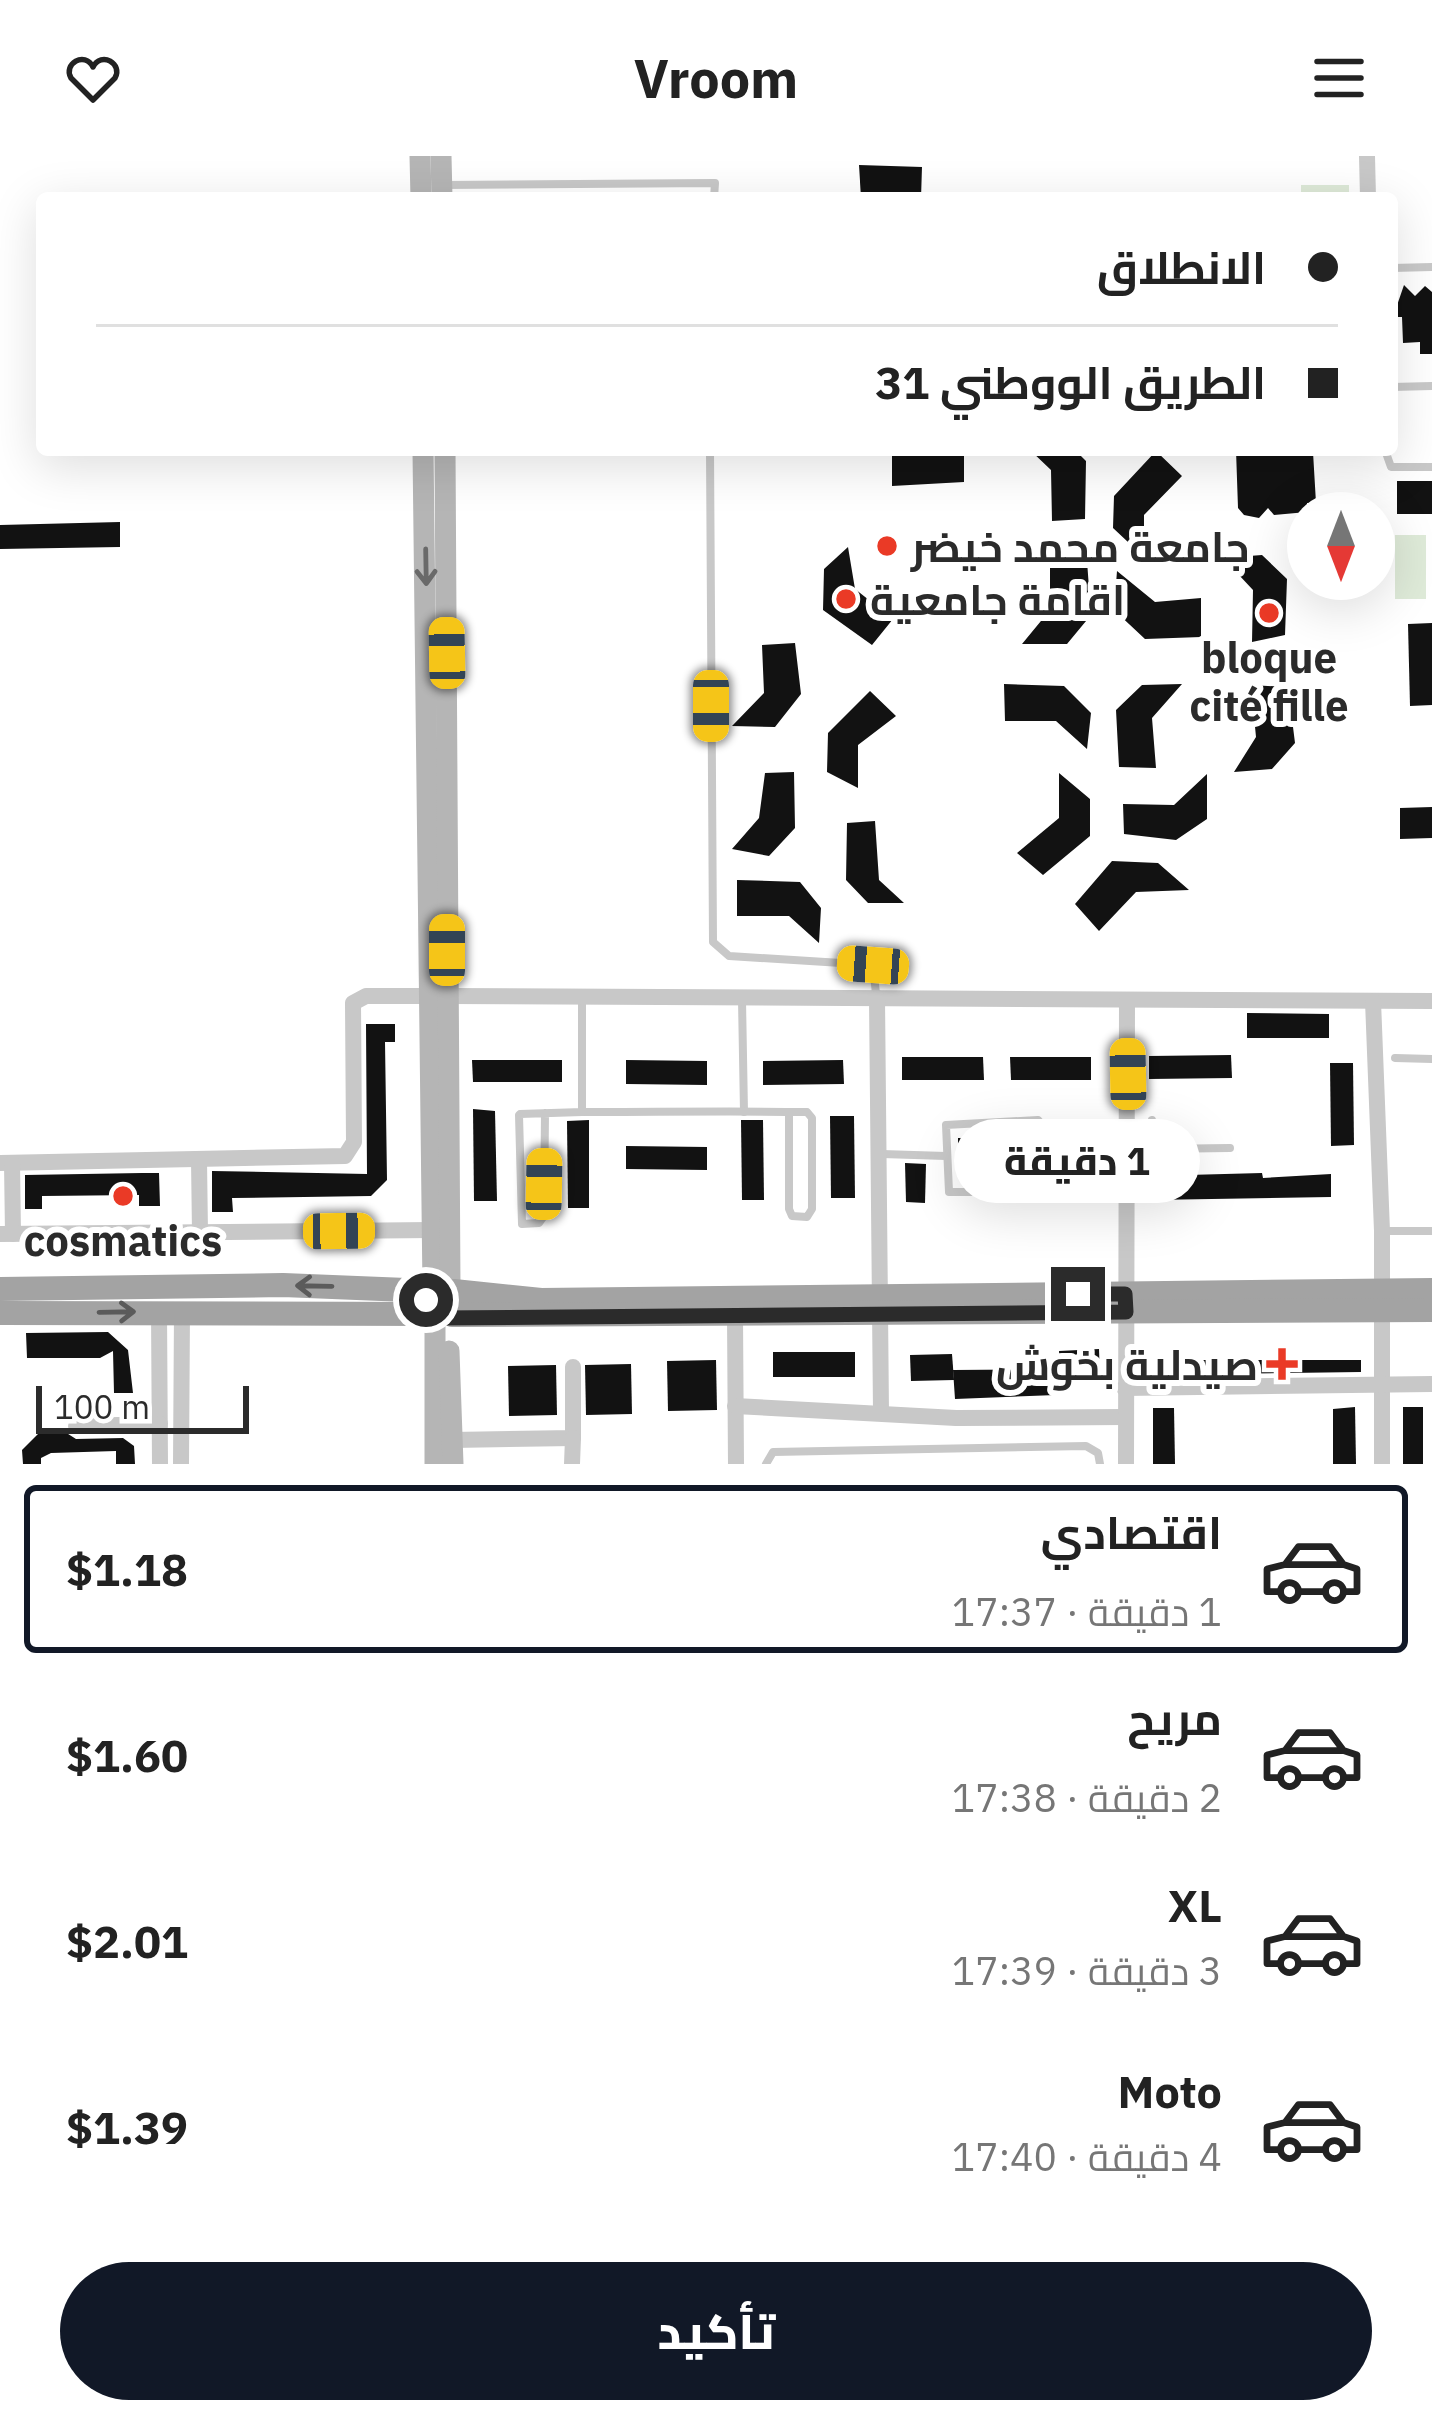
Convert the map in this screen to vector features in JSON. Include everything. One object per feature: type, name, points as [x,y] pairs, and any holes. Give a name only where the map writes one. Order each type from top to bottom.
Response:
[{"type":"main road","points":[[420,156],[421,192]]},
{"type":"main road","points":[[441,156],[441,191]]},
{"type":"main road","points":[[423,456],[442,1302],[436,1464]]},
{"type":"main road","points":[[445,456],[432,1230],[453,1464]]},
{"type":"main road","points":[[0,1289],[307,1286],[442,1302],[735,1316],[877,1306]]},
{"type":"main road","points":[[0,1313],[542,1300],[877,1306],[1382,1300],[1432,1290]]},
{"type":"main road","points":[[1382,1300],[1432,1310]]},
{"type":"street","points":[[1367,156],[1368,192]]},
{"type":"street","points":[[432,1230],[7,1234],[6,1163],[350,1154],[355,1142],[353,1003],[362,997],[1432,1001]]},
{"type":"street","points":[[877,998],[881,1412]]},
{"type":"street","points":[[1126,1000],[1126,1464]]},
{"type":"street","points":[[1373,1001],[1382,1231],[1382,1464]]},
{"type":"street","points":[[199,1160],[200,1233]]},
{"type":"street","points":[[160,1464],[170,1311]]},
{"type":"street","points":[[170,1311],[181,1464]]},
{"type":"street","points":[[735,1316],[736,1464]]},
{"type":"street","points":[[572,1464],[574,1367]]},
{"type":"street","points":[[1124,1388],[1432,1384]]},
{"type":"street","points":[[735,1406],[1124,1417]]},
{"type":"street","points":[[76,1426],[160,1424]]},
{"type":"street","points":[[452,1439],[572,1438]]},
{"type":"lane","points":[[441,191],[715,183],[714,192]]},
{"type":"lane","points":[[1398,268],[1432,267]]},
{"type":"lane","points":[[1398,387],[1432,386]]},
{"type":"lane","points":[[710,456],[713,942],[729,956],[873,965],[877,998]]},
{"type":"lane","points":[[1386,456],[1391,467],[1432,467]]},
{"type":"lane","points":[[582,996],[582,1112]]},
{"type":"lane","points":[[742,998],[744,1112]]},
{"type":"lane","points":[[1395,1058],[1432,1059]]},
{"type":"lane","points":[[545,1113],[544,1216],[539,1223],[523,1224],[519,1116],[545,1113],[582,1112],[744,1112],[789,1112],[807,1112],[812,1118],[812,1209],[807,1217],[792,1216],[789,1209],[789,1112]]},
{"type":"lane","points":[[1038,1120],[1045,1128],[1050,1189],[952,1196],[946,1156],[949,1123],[1038,1120]]},
{"type":"lane","points":[[1152,1120],[1155,1149],[1230,1148]]},
{"type":"lane","points":[[877,1154],[946,1156]]},
{"type":"lane","points":[[1382,1231],[1432,1231]]},
{"type":"lane","points":[[766,1464],[773,1451],[1087,1446],[1098,1453],[1100,1464]]},
{"type":"green space","points":[[1301,185],[1349,185],[1349,192],[1301,192]]},
{"type":"green space","points":[[1395,535],[1426,535],[1426,599],[1395,599]]},
{"type":"building","points":[[859,165],[922,167],[921,192],[861,192]]},
{"type":"building","points":[[1404,285],[1415,296],[1425,286],[1432,292],[1432,354],[1420,354],[1420,342],[1403,343],[1398,302]]},
{"type":"building","points":[[892,456],[964,456],[964,482],[892,486]]},
{"type":"building","points":[[1036,456],[1081,456],[1086,461],[1085,519],[1052,521],[1051,470]]},
{"type":"building","points":[[1151,456],[1161,456],[1182,476],[1144,515],[1144,557],[1113,528],[1114,496]]},
{"type":"building","points":[[1236,456],[1313,456],[1315,492],[1287,492],[1287,514],[1274,515],[1268,508],[1259,518],[1244,515],[1238,508]]},
{"type":"building","points":[[1397,481],[1432,481],[1432,514],[1397,514]]},
{"type":"building","points":[[120,522],[120,547],[0,549],[0,525]]},
{"type":"building","name":"اقامة جامعية","points":[[848,547],[855,589],[893,619],[872,645],[823,610],[824,569]]},
{"type":"building","name":"bloque cité fille","points":[[1262,555],[1287,579],[1285,635],[1252,642],[1253,590],[1223,558]]},
{"type":"building","points":[[1050,561],[1087,561],[1091,615],[1067,644],[1022,644],[1050,610]]},
{"type":"building","points":[[1117,571],[1155,602],[1201,598],[1201,637],[1145,639],[1114,610]]},
{"type":"building","points":[[1432,623],[1432,705],[1410,706],[1408,624]]},
{"type":"building","points":[[795,643],[801,694],[775,727],[732,726],[764,693],[762,645]]},
{"type":"building","points":[[1004,684],[1064,686],[1091,713],[1087,749],[1056,721],[1005,721]]},
{"type":"building","points":[[1182,684],[1152,718],[1156,768],[1119,767],[1116,710],[1142,685]]},
{"type":"building","points":[[1251,685],[1288,687],[1295,743],[1272,769],[1234,772],[1256,737]]},
{"type":"building","points":[[870,691],[896,716],[858,745],[858,788],[827,772],[828,733]]},
{"type":"building","points":[[794,772],[795,828],[769,856],[732,849],[759,818],[765,773]]},
{"type":"building","points":[[1059,773],[1090,799],[1090,836],[1043,875],[1017,853],[1059,818]]},
{"type":"building","points":[[1207,774],[1207,819],[1176,840],[1124,834],[1123,804],[1174,805]]},
{"type":"building","points":[[1432,807],[1432,838],[1400,839],[1400,808]]},
{"type":"building","points":[[875,821],[879,880],[904,903],[868,903],[846,880],[847,823]]},
{"type":"building","points":[[1112,861],[1158,863],[1189,890],[1136,892],[1099,931],[1075,904]]},
{"type":"building","points":[[737,880],[800,882],[821,908],[819,943],[789,916],[737,916]]},
{"type":"building","points":[[1247,1013],[1329,1014],[1329,1038],[1247,1038]]},
{"type":"building","points":[[366,1024],[395,1024],[395,1042],[385,1042],[387,1180],[371,1196],[232,1198],[233,1212],[212,1212],[212,1171],[367,1174]]},
{"type":"building","points":[[1231,1055],[1232,1078],[1149,1079],[1149,1056]]},
{"type":"building","points":[[902,1057],[983,1057],[984,1080],[902,1080]]},
{"type":"building","points":[[1010,1057],[1091,1057],[1091,1080],[1011,1080]]},
{"type":"building","points":[[472,1060],[562,1060],[562,1082],[473,1082]]},
{"type":"building","points":[[626,1060],[707,1061],[707,1085],[626,1084]]},
{"type":"building","points":[[843,1060],[844,1084],[763,1085],[763,1061]]},
{"type":"building","points":[[1330,1063],[1353,1063],[1354,1145],[1331,1146]]},
{"type":"building","points":[[473,1109],[495,1111],[497,1201],[474,1201]]},
{"type":"building","points":[[830,1116],[854,1116],[855,1198],[831,1198]]},
{"type":"building","points":[[589,1120],[589,1208],[568,1208],[567,1121]]},
{"type":"building","points":[[741,1120],[763,1120],[764,1200],[742,1200]]},
{"type":"building","points":[[1037,1137],[1038,1161],[958,1161],[958,1138]]},
{"type":"building","points":[[626,1146],[707,1147],[707,1170],[626,1169]]},
{"type":"building","points":[[1071,1160],[1092,1160],[1092,1200],[1072,1201]]},
{"type":"building","points":[[905,1163],[926,1164],[925,1203],[906,1202]]},
{"type":"building","points":[[159,1173],[160,1206],[139,1206],[139,1195],[42,1196],[42,1209],[25,1209],[25,1175]]},
{"type":"building","points":[[1262,1173],[1263,1178],[1331,1174],[1331,1197],[1151,1200],[1150,1176]]},
{"type":"building","points":[[108,1332],[128,1350],[133,1393],[114,1393],[113,1351],[100,1358],[27,1358],[26,1333]]},
{"type":"building","points":[[1099,1349],[1100,1379],[1056,1381],[1056,1395],[955,1399],[953,1370],[1060,1369],[1059,1351]]},
{"type":"building","points":[[773,1352],[855,1352],[855,1377],[773,1377]]},
{"type":"building","points":[[952,1354],[954,1380],[911,1381],[910,1355]]},
{"type":"building","points":[[716,1360],[717,1410],[668,1411],[667,1361]]},
{"type":"building","points":[[1152,1360],[1361,1360],[1361,1372],[1152,1375]]},
{"type":"building","points":[[631,1364],[632,1414],[586,1415],[585,1365]]},
{"type":"building","points":[[556,1365],[557,1415],[509,1416],[508,1366]]},
{"type":"building","points":[[1355,1407],[1356,1464],[1333,1464],[1333,1409]]},
{"type":"building","points":[[1403,1407],[1423,1407],[1423,1464],[1403,1464]]},
{"type":"building","points":[[1153,1408],[1174,1408],[1175,1464],[1153,1464]]},
{"type":"building","points":[[65,1432],[76,1439],[123,1438],[134,1446],[135,1464],[116,1464],[116,1451],[51,1453],[41,1458],[41,1464],[23,1464],[22,1450],[39,1433]]},
{"type":"place","name":"جامعة محمد خيضر","points":[[887,546]]},
{"type":"place","name":"اقامة جامعية","points":[[846,599]]},
{"type":"place","name":"bloque cité fille","points":[[1269,613]]},
{"type":"place","name":"cosmatics","points":[[123,1196]]},
{"type":"place","name":"صيدلية بخوش","points":[[1282,1364]]},
{"type":"route","points":[[426,1300],[431,1314],[440,1318],[1126,1312],[1125,1294],[1078,1294]]}]
